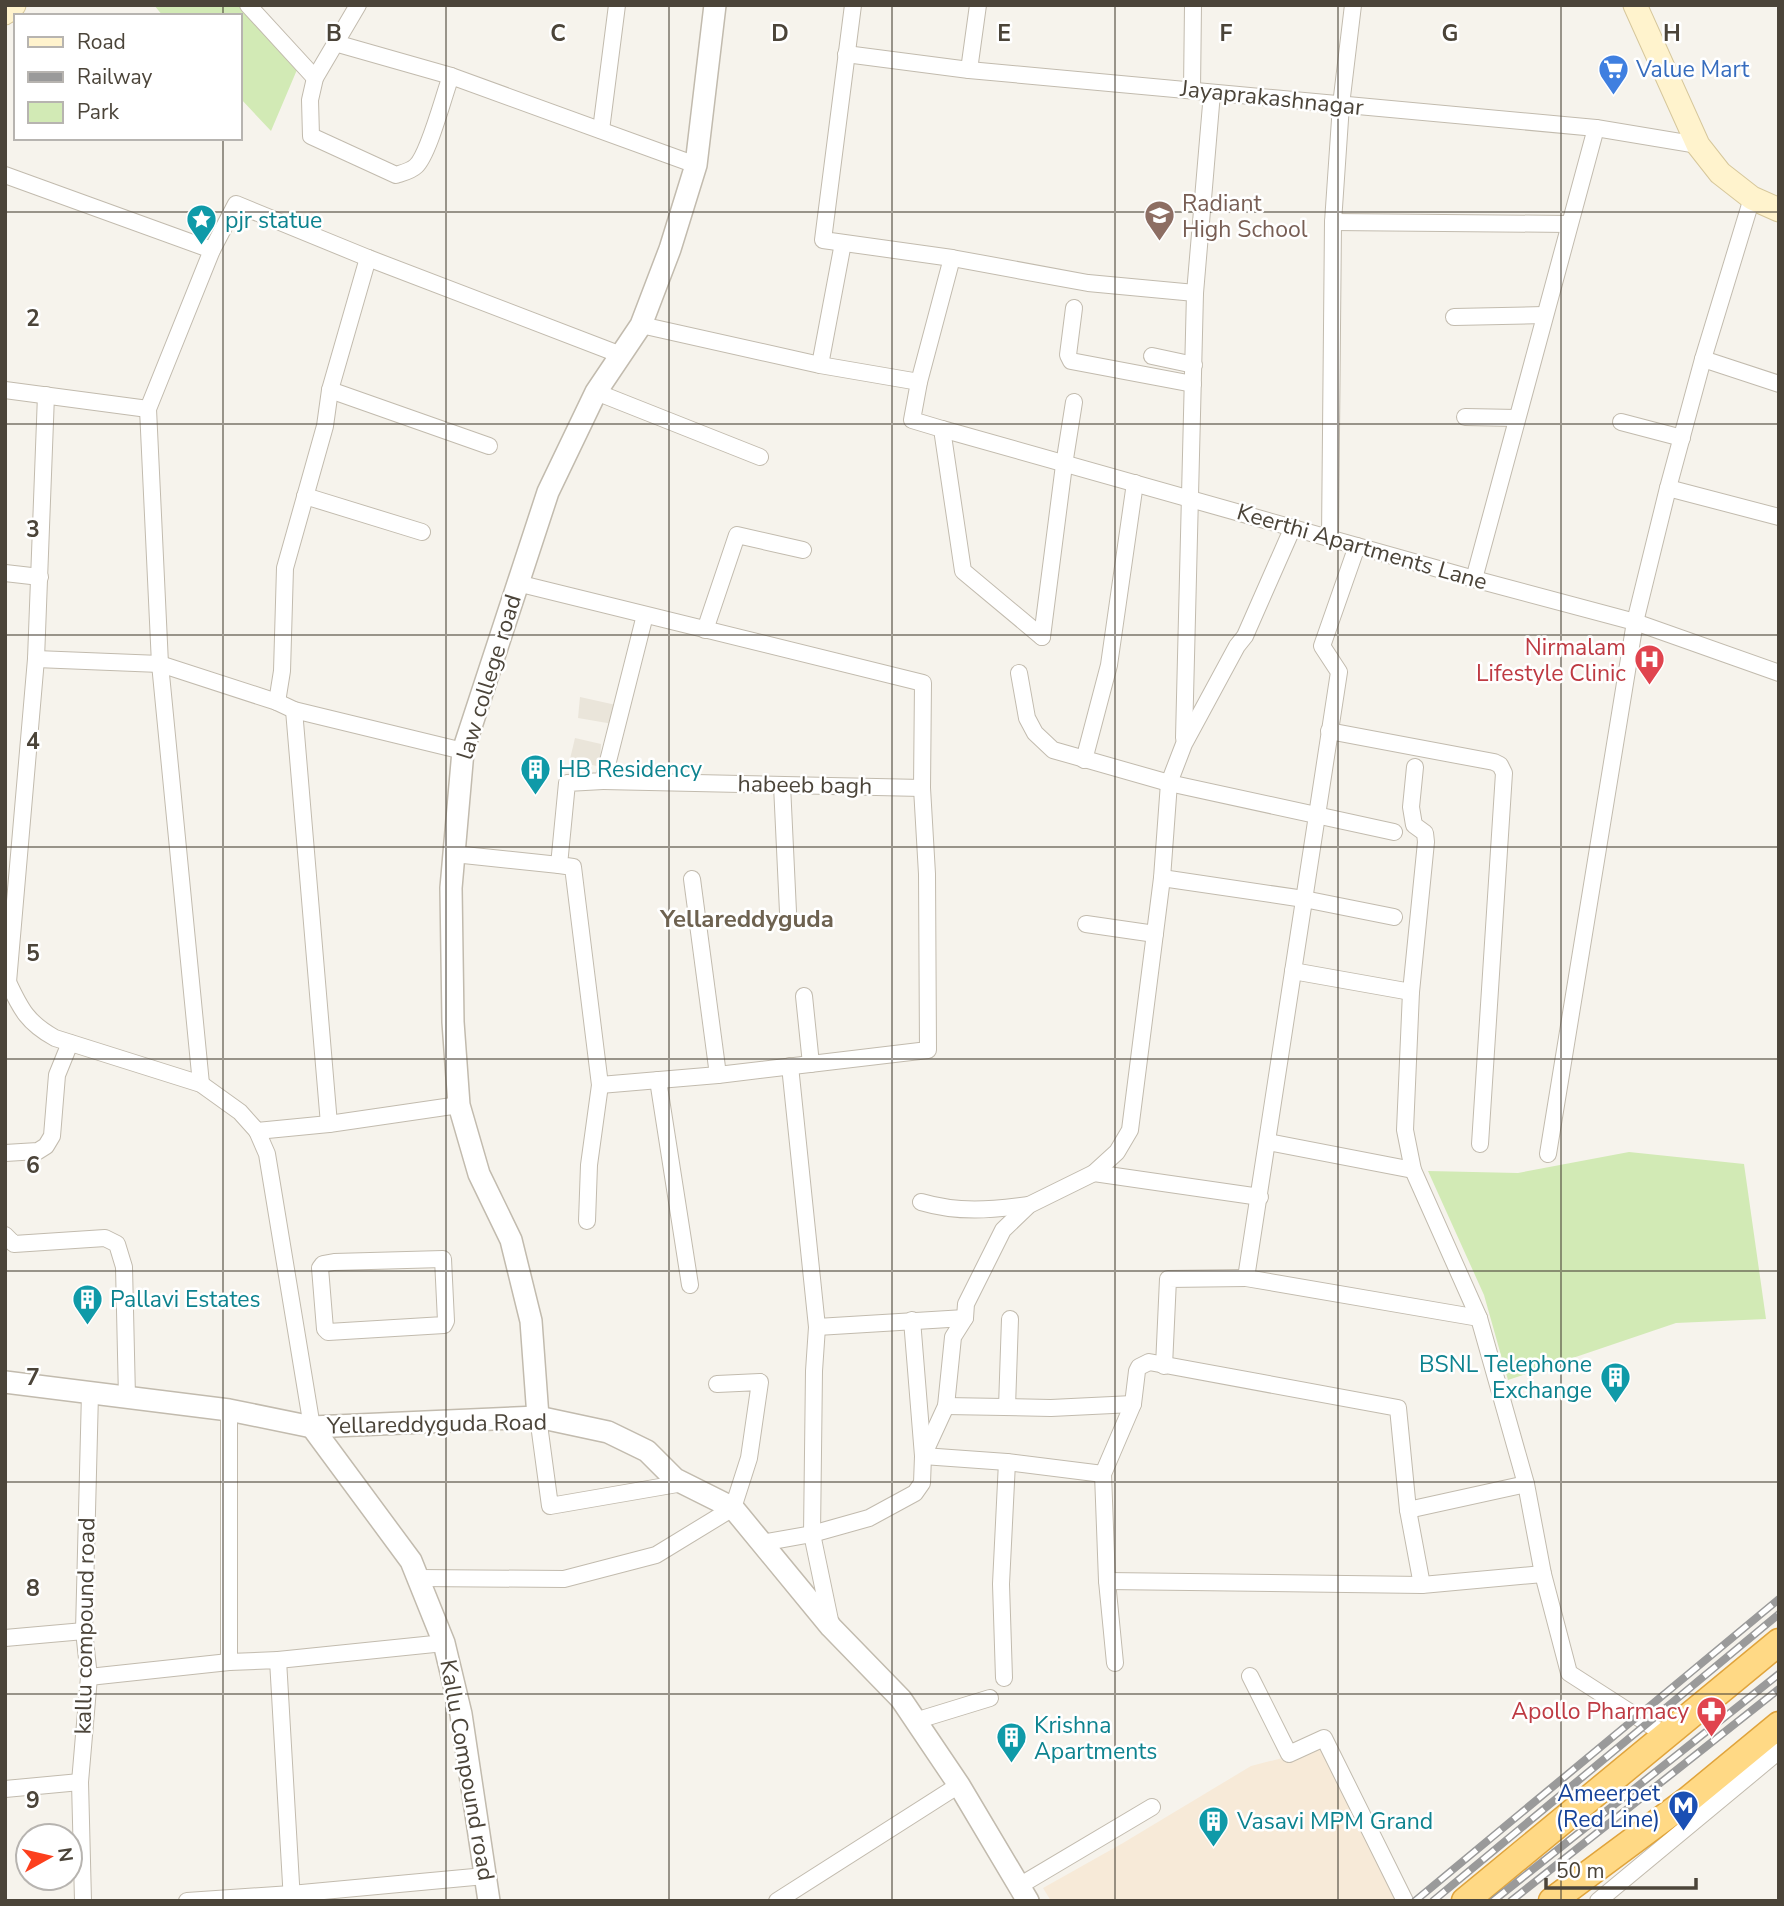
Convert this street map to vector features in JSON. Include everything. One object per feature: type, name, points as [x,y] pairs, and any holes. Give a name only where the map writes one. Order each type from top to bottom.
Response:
[{"type":"highway","points":[[1465,1901],[1779,1642]]},
{"type":"highway","points":[[1552,1901],[1688,1800],[1779,1725]]},
{"type":"main road","points":[[5,13],[15,5]]},
{"type":"main road","points":[[1635,5],[1698,145],[1720,173],[1752,198],[1779,210]]},
{"type":"street","points":[[248,5],[315,78]]},
{"type":"street","points":[[358,5],[315,78],[310,100],[312,136],[396,175],[417,165],[425,151],[451,76]]},
{"type":"street","points":[[601,130],[617,5]]},
{"type":"street","name":"law college road","points":[[538,1417],[531,1321],[511,1240],[480,1174],[459,1105],[451,888],[463,751],[548,492],[596,392],[641,325],[670,249],[696,165],[715,5]]},
{"type":"street","points":[[853,5],[823,240],[952,258],[1088,283],[1195,293]]},
{"type":"street","points":[[969,70],[978,5]]},
{"type":"street","points":[[1192,90],[1193,5]]},
{"type":"street","points":[[1330,538],[1333,222],[1341,105],[1353,5]]},
{"type":"street","points":[[335,43],[451,76],[696,165]]},
{"type":"street","name":"Jayaprakashnagar","points":[[846,54],[969,70],[1596,128],[1698,145]]},
{"type":"street","points":[[1184,744],[1195,293],[1212,93]]},
{"type":"street","points":[[1474,579],[1596,128]]},
{"type":"street","points":[[5,175],[212,250]]},
{"type":"street","points":[[1548,1154],[1635,622],[1703,359],[1752,198]]},
{"type":"street","points":[[201,1084],[160,664],[148,409],[212,250],[236,204],[621,355]]},
{"type":"street","points":[[1333,222],[1569,224]]},
{"type":"street","points":[[820,365],[843,243]]},
{"type":"street","points":[[277,702],[282,671],[285,568],[325,426],[330,390],[368,258]]},
{"type":"street","points":[[641,325],[820,365],[919,382],[952,258]]},
{"type":"street","points":[[1074,309],[1068,355],[1071,361],[1193,384]]},
{"type":"street","points":[[1454,317],[1544,316]]},
{"type":"street","points":[[1161,378],[1160,353],[1194,365]]},
{"type":"street","points":[[1703,359],[1779,384]]},
{"type":"street","name":"Keerthi Apartments Lane","points":[[919,382],[912,420],[1064,465],[1635,622],[1779,673]]},
{"type":"street","points":[[5,390],[148,409]]},
{"type":"street","points":[[330,390],[489,446]]},
{"type":"street","points":[[596,392],[760,457]]},
{"type":"street","points":[[46,395],[36,659],[7,982],[20,1009],[38,1028],[71,1043],[201,1084],[240,1112],[257,1131],[267,1154],[312,1427]]},
{"type":"street","points":[[942,429],[963,571],[1042,636],[1074,402]]},
{"type":"street","points":[[1465,417],[1517,418]]},
{"type":"street","points":[[1621,422],[1682,438]]},
{"type":"street","points":[[1084,760],[1109,665],[1135,483]]},
{"type":"street","points":[[1668,488],[1779,517]]},
{"type":"street","points":[[305,496],[422,532]]},
{"type":"street","points":[[923,1456],[946,1406],[953,1337],[965,1318],[966,1304],[1003,1230],[1029,1205],[1094,1173],[1117,1152],[1130,1130],[1156,934],[1169,783],[1184,744],[1245,636],[1293,527]]},
{"type":"street","points":[[705,630],[737,535],[803,550]]},
{"type":"street","points":[[1246,1278],[1339,672],[1322,646],[1357,546]]},
{"type":"street","points":[[5,573],[40,577]]},
{"type":"street","points":[[517,583],[923,683],[922,788],[927,874],[928,1050],[718,1075],[600,1085]]},
{"type":"street","points":[[603,781],[645,615]]},
{"type":"street","points":[[36,659],[160,664],[294,710],[463,751]]},
{"type":"street","points":[[1020,673],[1027,718],[1035,733],[1054,750],[1169,783],[1394,832]]},
{"type":"street","points":[[294,710],[328,1124]]},
{"type":"street","points":[[1329,731],[1494,762],[1500,765],[1504,773],[1480,1144]]},
{"type":"street","points":[[1415,767],[1411,807],[1414,825],[1425,833],[1426,842],[1410,992],[1405,1130],[1413,1170],[1479,1318],[1526,1484],[1543,1574],[1569,1673],[1667,1736]]},
{"type":"street","name":"habeeb bagh","points":[[559,864],[567,783],[603,781],[922,788]]},
{"type":"street","points":[[782,785],[788,912]]},
{"type":"street","points":[[454,854],[573,867],[600,1085],[589,1165],[587,1220]]},
{"type":"street","points":[[1162,878],[1304,899],[1394,916]]},
{"type":"street","points":[[691,879],[718,1075]]},
{"type":"street","points":[[1086,924],[1156,934]]},
{"type":"street","points":[[1293,971],[1410,992]]},
{"type":"street","points":[[804,996],[811,1064]]},
{"type":"street","points":[[5,1153],[38,1150],[46,1146],[52,1136],[57,1075],[71,1043]]},
{"type":"street","points":[[790,1066],[817,1327],[812,1534],[831,1627]]},
{"type":"street","points":[[658,1080],[690,1285]]},
{"type":"street","points":[[257,1131],[328,1124],[459,1105]]},
{"type":"street","points":[[1268,1142],[1413,1170]]},
{"type":"street","points":[[1094,1173],[1260,1197]]},
{"type":"street","points":[[921,1202],[960,1210],[1029,1205]]},
{"type":"street","points":[[5,1234],[11,1244],[105,1238],[117,1244],[124,1266],[127,1397]]},
{"type":"street","points":[[444,1261],[444,1325],[328,1332],[323,1319],[320,1268],[324,1264],[444,1261]]},
{"type":"street","points":[[1164,1366],[1168,1279],[1246,1278],[1479,1318]]},
{"type":"street","points":[[290,1290],[321,1287]]},
{"type":"street","points":[[817,1327],[965,1318]]},
{"type":"street","points":[[295,1323],[323,1319]]},
{"type":"street","points":[[762,1543],[812,1534],[869,1518],[915,1493],[922,1482],[923,1456],[912,1320]]},
{"type":"street","points":[[1007,1408],[1010,1320]]},
{"type":"street","points":[[1115,1663],[1107,1581],[1103,1474],[1133,1404],[1139,1367],[1149,1363],[1398,1408],[1408,1510],[1422,1584]]},
{"type":"street","name":"Yellareddyguda Road","points":[[5,1382],[229,1410],[312,1427],[538,1417],[608,1432],[648,1451],[675,1479],[733,1508],[831,1627],[901,1699],[959,1785],[1023,1894]]},
{"type":"street","points":[[419,1578],[564,1579],[656,1555],[733,1508],[749,1458],[760,1382],[717,1384]]},
{"type":"street","name":"kallu compound road","points":[[83,1901],[80,1782],[89,1677],[85,1632],[90,1393]]},
{"type":"street","points":[[946,1406],[1007,1408],[1133,1404]]},
{"type":"street","points":[[229,1410],[229,1662]]},
{"type":"street","points":[[538,1417],[550,1506],[683,1483]]},
{"type":"street","name":"Kallu Compound road","points":[[312,1427],[411,1560],[444,1643],[461,1714],[489,1901]]},
{"type":"street","points":[[923,1456],[1007,1462],[1103,1474]]},
{"type":"street","points":[[1004,1678],[1001,1584],[1007,1462]]},
{"type":"street","points":[[1408,1510],[1526,1484]]},
{"type":"street","points":[[1107,1581],[1422,1584],[1543,1574]]},
{"type":"street","points":[[5,1637],[85,1632]]},
{"type":"street","points":[[89,1677],[444,1643]]},
{"type":"street","points":[[278,1660],[292,1897]]},
{"type":"street","points":[[1250,1676],[1289,1754],[1324,1738],[1405,1901]]},
{"type":"street","points":[[915,1721],[990,1698]]},
{"type":"street","points":[[1598,1901],[1779,1751]]},
{"type":"street","points":[[5,1789],[80,1782]]},
{"type":"street","points":[[777,1901],[959,1785]]},
{"type":"street","points":[[1023,1894],[1152,1807]]},
{"type":"street","points":[[187,1901],[292,1897],[485,1876]]},
{"type":"shaded area","points":[[580,697],[616,705],[613,724],[578,718]]},
{"type":"shaded area","points":[[575,738],[601,744],[600,767],[570,759]]},
{"type":"shaded area","name":"Vasavi MPM Grand","points":[[1323,1741],[1397,1901],[1051,1901],[1043,1888],[1251,1766],[1290,1756]]},
{"type":"green space","points":[[154,5],[239,5],[299,65],[271,131],[242,100],[242,14],[161,14]]},
{"type":"green space","points":[[1629,1152],[1744,1164],[1766,1319],[1676,1323],[1508,1380],[1484,1295],[1428,1171],[1518,1173]]},
{"type":"railway","points":[[1415,1901],[1779,1599]]},
{"type":"railway","points":[[1433,1901],[1779,1614]]},
{"type":"railway","points":[[1493,1901],[1779,1674]]},
{"type":"railway","points":[[1511,1901],[1779,1689]]},
{"type":"place","name":"Value Mart","points":[[1613,96]]},
{"type":"place","name":"Radiant High School","points":[[1159,243]]},
{"type":"place","name":"pjr statue","points":[[202,247]]},
{"type":"place","name":"Nirmalam Lifestyle Clinic","points":[[1649,687]]},
{"type":"place","name":"HB Residency","points":[[535,796]]},
{"type":"place","name":"Pallavi Estates","points":[[87,1326]]},
{"type":"place","name":"BSNL Telephone Exchange","points":[[1615,1404]]},
{"type":"place","name":"Apollo Pharmacy","points":[[1712,1738]]},
{"type":"place","name":"Krishna Apartments","points":[[1011,1765]]},
{"type":"place","name":"Ameerpet (Red Line)","points":[[1683,1833]]},
{"type":"place","name":"Vasavi MPM Grand","points":[[1214,1848]]},
{"type":"district","name":"Yellareddyguda","points":[[747,919]]}]
